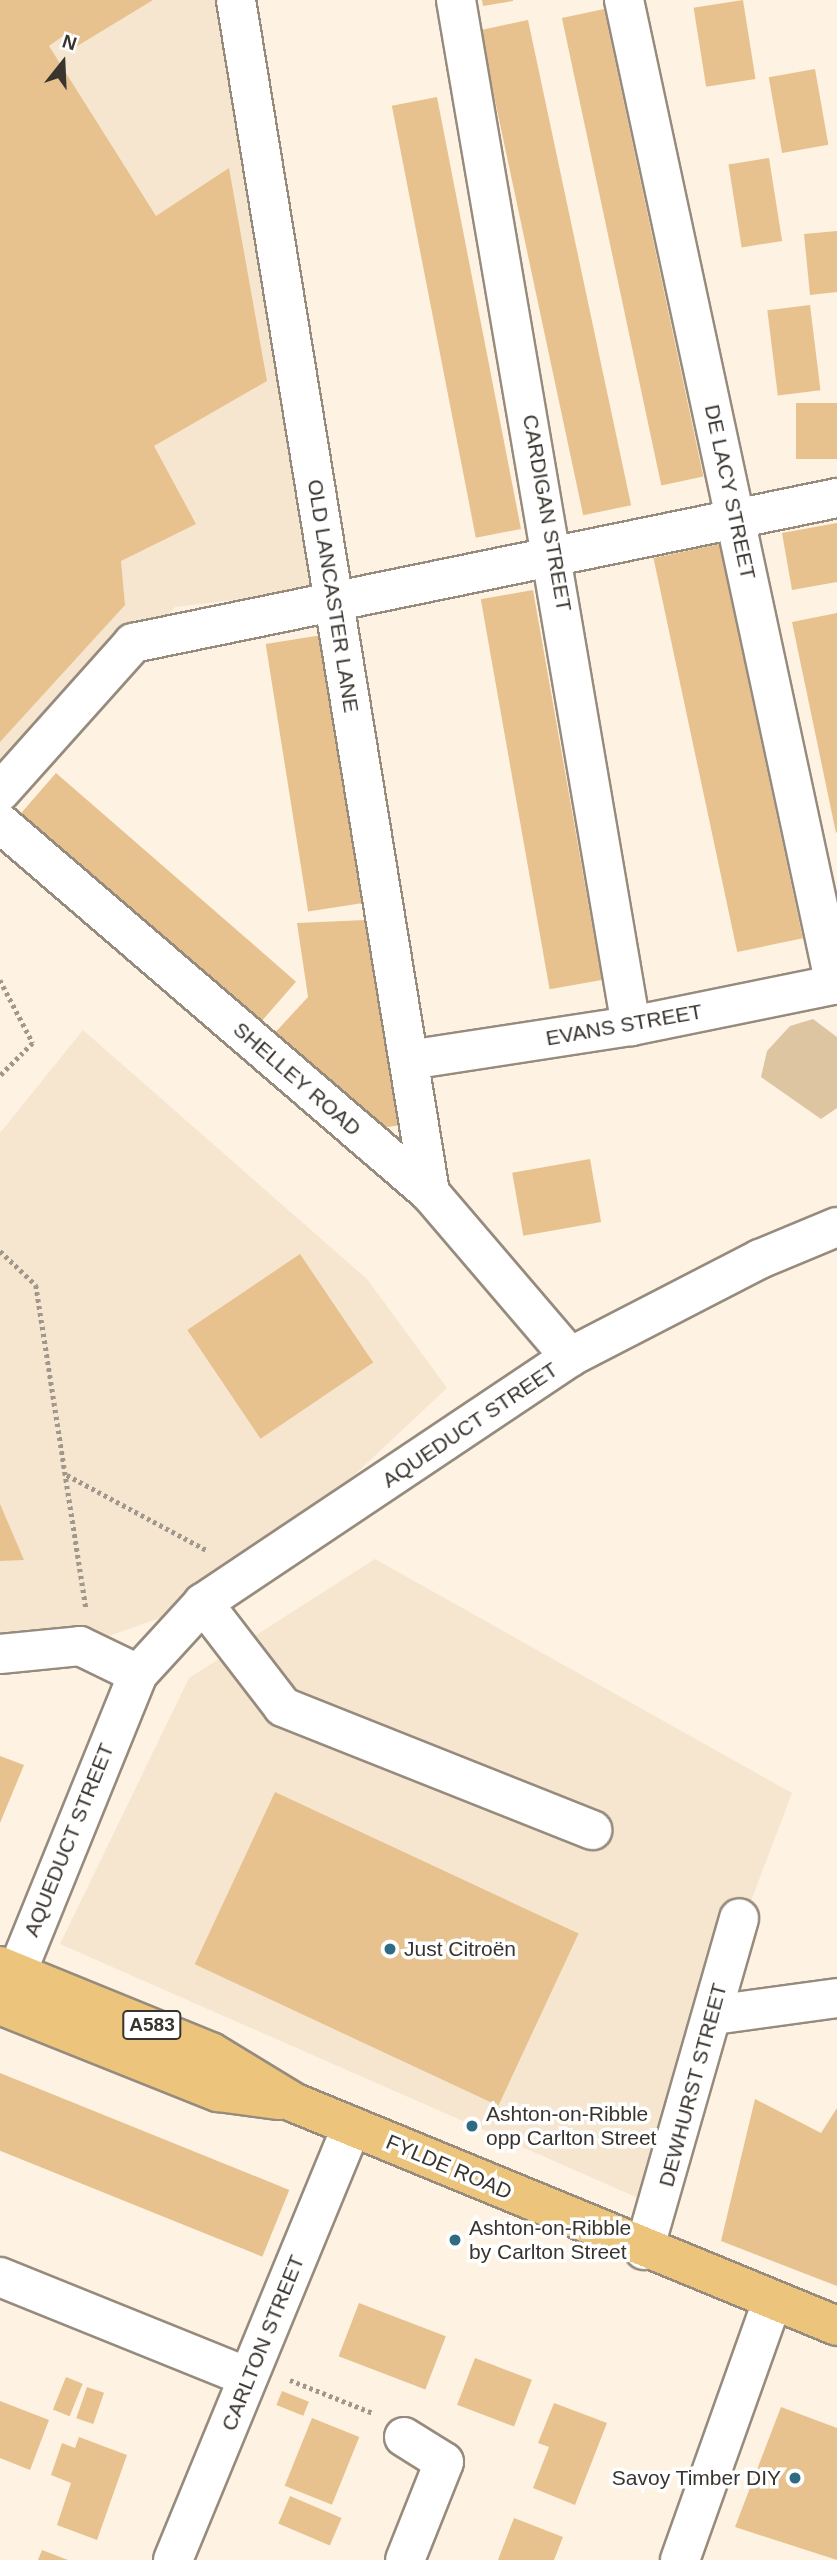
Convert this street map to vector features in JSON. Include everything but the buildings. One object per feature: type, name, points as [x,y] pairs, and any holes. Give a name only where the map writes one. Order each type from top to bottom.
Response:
[{"type":"main road","name":"FYLDE ROAD","points":[[5,1987],[211,2052],[295,2103],[644,2250],[837,2326]]},
{"type":"street","name":"OLD LANCASTER LANE","points":[[236,0],[430,1193]]},
{"type":"street","name":"CARDIGAN STREET","points":[[456,0],[555,555],[631,1026]]},
{"type":"street","name":"DE LACY STREET","points":[[624,0],[836,984]]},
{"type":"street","points":[[0,792],[132,643],[555,555],[736,521],[837,498]]},
{"type":"street","name":"SHELLEY ROAD","points":[[0,824],[430,1193],[570,1357]]},
{"type":"street","name":"EVANS STREET","points":[[409,1060],[631,1026],[836,984]]},
{"type":"street","name":"AQUEDUCT STREET","points":[[5,1987],[138,1674],[203,1603],[570,1357],[760,1259],[837,1227]]},
{"type":"street","points":[[203,1603],[283,1707],[592,1830]]},
{"type":"street","points":[[0,1654],[80,1646],[138,1674]]},
{"type":"street","name":"DEWHURST STREET","points":[[644,2250],[739,1918]]},
{"type":"street","points":[[713,2015],[837,1998]]},
{"type":"street","name":"CARLTON STREET","points":[[173,2560],[352,2126]]},
{"type":"street","points":[[0,2277],[251,2372]]},
{"type":"street","points":[[686,2558],[772,2301]]},
{"type":"street","points":[[404,2437],[444,2462],[405,2560]]},
{"type":"path","points":[[0,980],[33,1043],[0,1076]]},
{"type":"path","points":[[0,1251],[36,1285],[86,1610],[80,1646]]},
{"type":"path","points":[[67,1475],[218,1556]]},
{"type":"path","points":[[251,2372],[385,2418],[404,2437]]},
{"type":"shaded area","points":[[0,0],[219,0],[314,557],[309,591],[175,607],[0,797]]},
{"type":"shaded area","points":[[813,1019],[837,1037],[837,1108],[821,1119],[761,1077],[767,1051],[790,1026]]},
{"type":"shaded area","points":[[83,1030],[367,1279],[447,1388],[250,1573],[203,1603],[80,1646],[0,1654],[0,1133]]},
{"type":"shaded area","points":[[375,1559],[792,1793],[638,2198],[60,1944],[189,1678]]},
{"type":"place","name":"Just Citroën","points":[[390,1949]]},
{"type":"place","name":"Ashton-on-Ribble opp Carlton Street","points":[[472,2126]]},
{"type":"place","name":"Ashton-on-Ribble by Carlton Street","points":[[455,2240]]},
{"type":"place","name":"Savoy Timber DIY","points":[[795,2478]]}]
